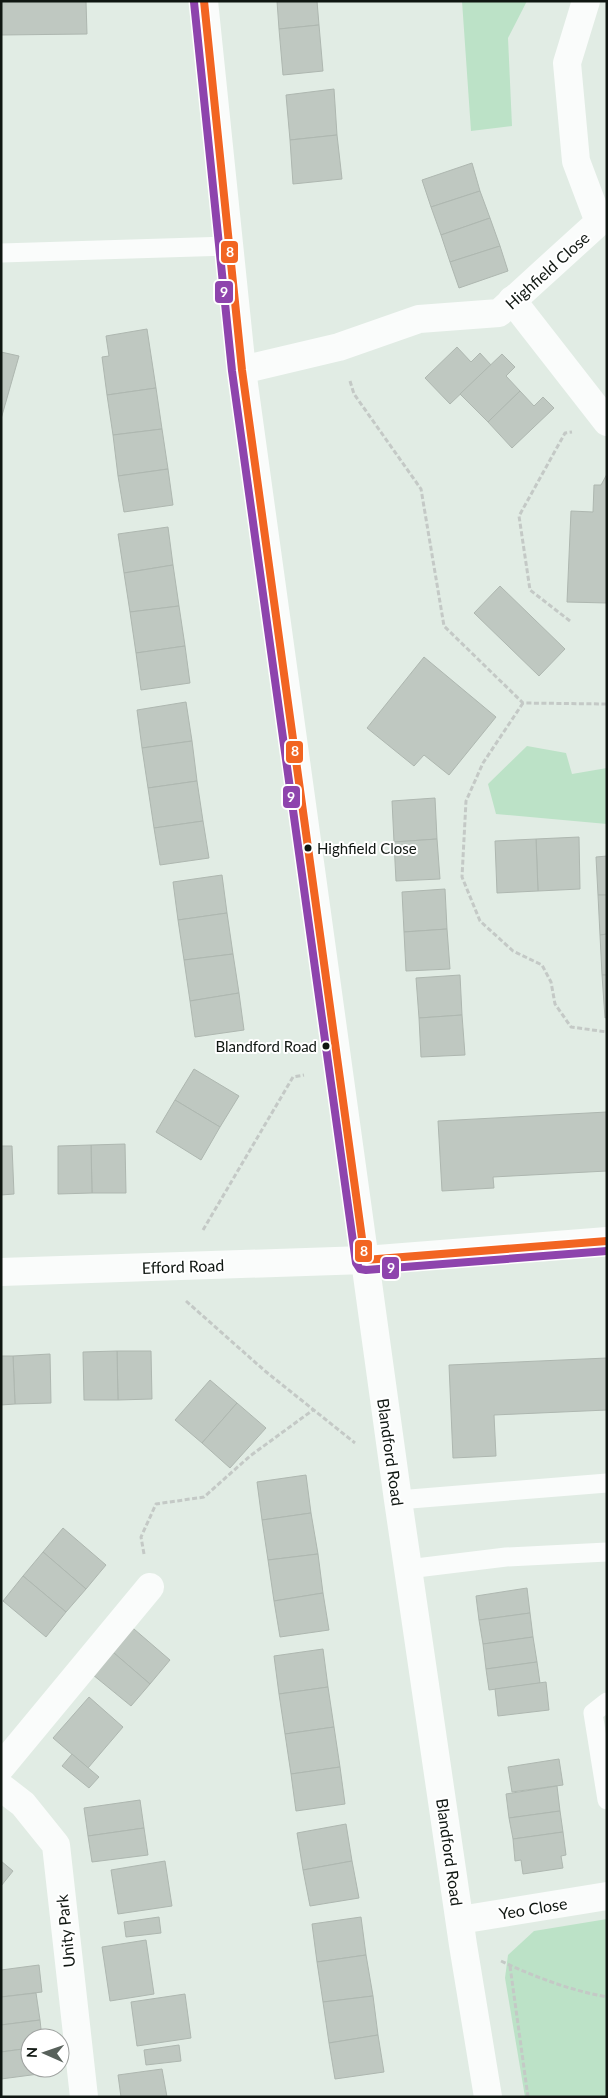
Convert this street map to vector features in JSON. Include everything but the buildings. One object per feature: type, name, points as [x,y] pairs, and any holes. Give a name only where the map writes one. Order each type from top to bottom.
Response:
[{"type":"street","name":"Blandford Road","points":[[204,1],[242,370],[396,1488],[488,2097]]},
{"type":"street","name":"Highfield Close","points":[[242,370],[339,347],[419,319],[499,313],[599,222],[576,161],[567,63],[586,1]]},
{"type":"street","points":[[512,300],[607,422]]},
{"type":"street","name":"Efford Road","points":[[1,1272],[365,1260],[607,1241]]},
{"type":"street","points":[[1,1767],[150,1587]]},
{"type":"street","name":"Unity Park","points":[[1,1787],[23,1804],[56,1845],[84,2097]]},
{"type":"street","name":"Yeo Close","points":[[462,1933],[607,1896]]},
{"type":"lane","points":[[1,253],[229,246]]},
{"type":"lane","points":[[396,1488],[607,1482]]},
{"type":"lane","points":[[408,1569],[506,1557],[607,1552]]},
{"type":"lane","points":[[607,1702],[593,1713],[607,1800]]},
{"type":"path","points":[[339,347],[354,394],[421,488],[444,626],[523,703],[607,704]]},
{"type":"path","points":[[570,621],[530,590],[518,516],[565,433],[573,432]]},
{"type":"path","points":[[523,703],[483,762],[466,801],[462,877],[480,921],[513,951],[542,965],[551,982],[555,1004],[571,1027],[607,1032]]},
{"type":"path","points":[[181,1266],[293,1077],[339,1072]]},
{"type":"path","points":[[149,1267],[265,1371],[313,1410],[396,1488]]},
{"type":"path","points":[[150,1587],[141,1537],[156,1504],[204,1498],[250,1456],[313,1410]]},
{"type":"path","points":[[462,1933],[510,1965],[580,1992],[607,1997]]},
{"type":"path","points":[[510,1965],[528,2097]]},
{"type":"green space","points":[[462,1],[527,1],[508,38],[512,126],[471,131]]},
{"type":"green space","points":[[527,746],[566,753],[572,774],[607,768],[607,824],[496,814],[488,784]]},
{"type":"green space","points":[[607,1919],[607,2097],[525,2097],[505,1978],[508,1955],[534,1931]]},
{"type":"transit line","name":"8","points":[[204,1],[242,370],[365,1260],[607,1241]]},
{"type":"transit line","name":"9","points":[[194,2],[232,371],[356,1263],[360,1269],[366,1270],[607,1251]]},
{"type":"place","name":"Highfield Close","points":[[308,848]]},
{"type":"place","name":"Blandford Road","points":[[326,1046]]}]
